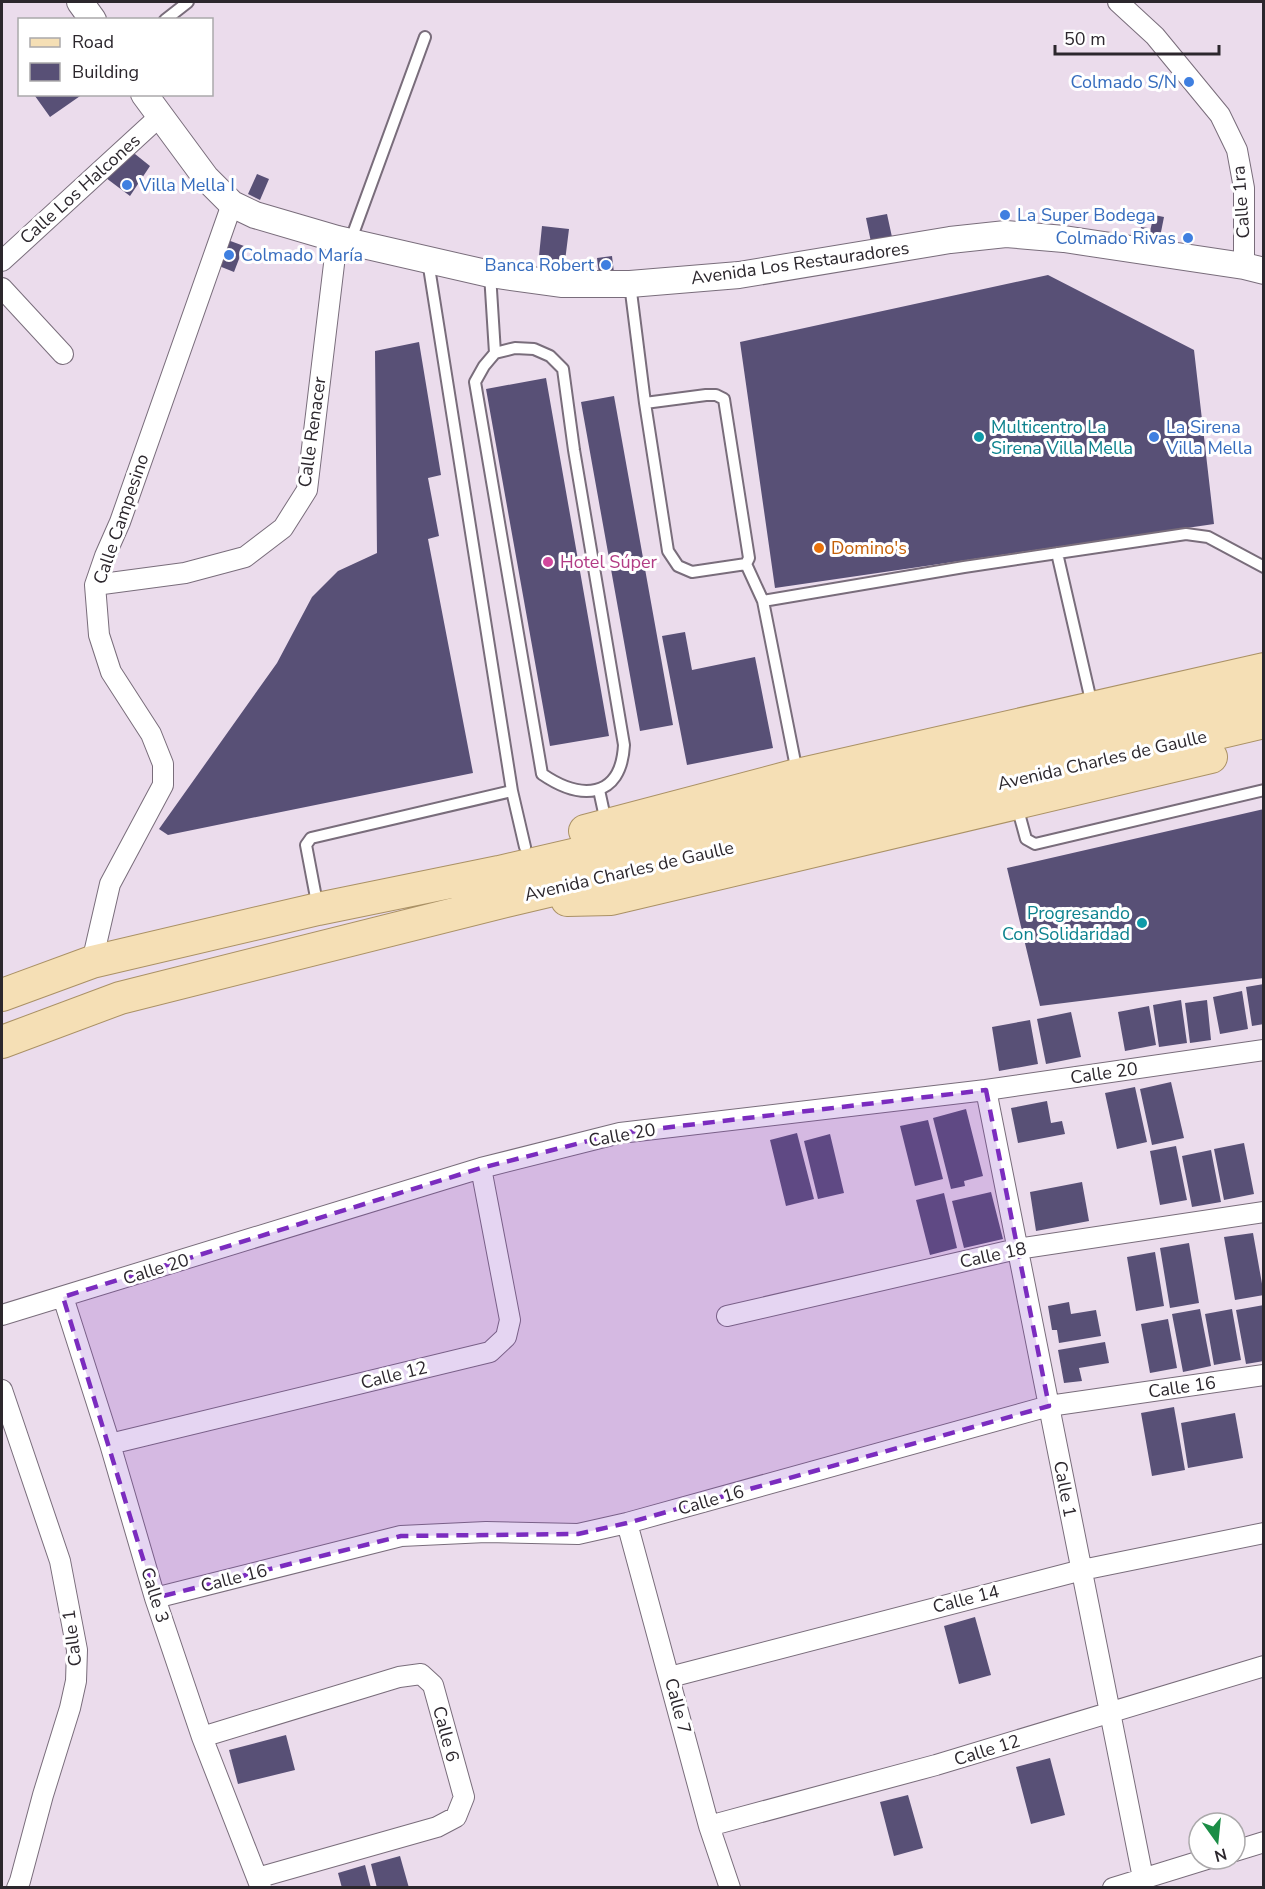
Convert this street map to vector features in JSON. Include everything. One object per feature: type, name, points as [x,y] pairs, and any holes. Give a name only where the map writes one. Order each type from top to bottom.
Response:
[{"type":"main road","points":[[1263,669],[797,775],[525,847],[502,886],[611,899],[1263,744]]},
{"type":"main road","name":"Avenida Charles de Gaulle","points":[[2,1042],[120,998],[502,886],[1263,695]]},
{"type":"main road","name":"Avenida Charles de Gaulle","points":[[2,995],[92,962],[318,909],[502,886],[1263,722]]},
{"type":"street","points":[[80,2],[92,18]]},
{"type":"street","name":"Calle 1ra","points":[[1119,2],[1155,36],[1220,115],[1237,150],[1254,269]]},
{"type":"street","name":"Avenida Los Restauradores","points":[[145,96],[206,178],[232,204],[255,215],[344,241],[490,274],[561,284],[630,285],[739,275],[950,240],[1006,234],[1064,239],[1254,269]]},
{"type":"street","name":"Calle Los Halcones","points":[[2,261],[159,117]]},
{"type":"street","name":"Calle Campesino","points":[[92,962],[110,884],[163,785],[163,764],[151,734],[111,672],[99,635],[95,585],[120,522],[232,204]]},
{"type":"street","name":"Calle Renacer","points":[[95,585],[185,573],[245,557],[283,528],[307,490],[344,241]]},
{"type":"street","points":[[2,288],[63,354]]},
{"type":"street","name":"Calle 20","points":[[2,1315],[481,1168],[620,1133],[986,1090],[1263,1050]]},
{"type":"street","name":"Calle 1","points":[[986,1090],[1144,1883]]},
{"type":"street","name":"Calle 12","points":[[110,1444],[490,1352],[506,1337],[510,1320],[481,1168]]},
{"type":"street","name":"Calle 18","points":[[727,1316],[1017,1249],[1263,1212]]},
{"type":"street","name":"Calle 3","points":[[63,1297],[110,1444],[155,1598],[202,1737],[259,1883]]},
{"type":"street","name":"Calle 16","points":[[155,1598],[401,1536],[486,1532],[578,1534],[627,1523],[1049,1406],[1263,1375]]},
{"type":"street","name":"Calle 1","points":[[2,1390],[60,1561],[77,1650],[76,1681],[70,1708],[43,1795],[22,1885]]},
{"type":"street","name":"Calle 7","points":[[627,1523],[709,1826],[730,1887]]},
{"type":"street","name":"Calle 14","points":[[670,1677],[1082,1570],[1263,1533]]},
{"type":"street","name":"Calle 12","points":[[709,1826],[936,1765],[1263,1666]]},
{"type":"street","name":"Calle 6","points":[[202,1737],[399,1677],[421,1674],[433,1685],[464,1797],[456,1817],[437,1827],[259,1883]]},
{"type":"street","points":[[1247,1847],[1263,1842]]},
{"type":"street","points":[[1113,1887],[1144,1883],[1187,1867]]},
{"type":"lane","points":[[168,18],[188,2]]},
{"type":"lane","points":[[344,241],[425,37]]},
{"type":"lane","points":[[428,261],[512,791],[525,847]]},
{"type":"lane","points":[[490,274],[495,353]]},
{"type":"lane","points":[[630,285],[645,403],[668,551],[678,566],[692,572],[746,564]]},
{"type":"lane","points":[[515,348],[534,349],[550,356],[563,369],[574,450],[624,745],[623,761],[615,780],[599,790],[583,791],[560,786],[542,774],[475,382],[495,353],[515,348]]},
{"type":"lane","points":[[645,403],[706,395],[716,395],[724,399],[749,558],[746,564]]},
{"type":"lane","points":[[763,601],[1186,534],[1208,537],[1263,567]]},
{"type":"lane","points":[[1057,553],[1093,708]]},
{"type":"lane","points":[[746,564],[763,601],[797,775]]},
{"type":"lane","points":[[599,790],[607,825]]},
{"type":"lane","points":[[1016,803],[1026,839],[1035,844],[1263,790]]},
{"type":"lane","points":[[318,909],[306,845],[311,838],[512,791]]},
{"type":"highlighted area","points":[[986,1090],[1049,1406],[627,1523],[578,1534],[401,1536],[155,1598],[63,1297],[481,1168],[620,1133]]},
{"type":"building","points":[[35,96],[80,96],[50,117]]},
{"type":"building","name":"Villa Mella I","points":[[135,154],[150,166],[130,196],[102,175],[125,156]]},
{"type":"building","points":[[257,174],[269,179],[260,200],[248,194]]},
{"type":"building","name":"La Super Bodega","points":[[1002,211],[1010,213],[1008,219],[1000,217]]},
{"type":"building","points":[[887,214],[892,237],[871,242],[866,218]]},
{"type":"building","points":[[1154,215],[1164,217],[1160,237],[1149,235]]},
{"type":"building","points":[[542,226],[569,229],[564,269],[538,266]]},
{"type":"building","points":[[1141,227],[1148,228],[1147,235],[1140,234]]},
{"type":"building","name":"Colmado Rivas","points":[[1184,235],[1192,236],[1192,241],[1183,240]]},
{"type":"building","name":"Colmado María","points":[[225,239],[244,246],[234,272],[214,264]]},
{"type":"building","name":"Banca Robert","points":[[612,256],[614,273],[599,274],[597,258]]},
{"type":"building","name":"Multicentro La Sirena Villa Mella","points":[[1048,275],[1194,350],[1214,524],[775,588],[740,342]]},
{"type":"building","points":[[419,342],[441,475],[428,478],[439,536],[428,539],[473,773],[168,835],[159,829],[277,663],[312,597],[338,571],[377,553],[375,351]]},
{"type":"building","name":"Hotel Súper","points":[[546,378],[609,736],[550,746],[486,389]]},
{"type":"building","points":[[614,396],[673,725],[640,731],[581,402]]},
{"type":"building","points":[[685,632],[692,670],[755,657],[773,748],[687,765],[662,636]]},
{"type":"building","name":"Progresando Con Solidaridad","points":[[1264,809],[1264,978],[1040,1006],[1007,868]]},
{"type":"building","points":[[1264,984],[1264,1024],[1252,1026],[1246,987]]},
{"type":"building","points":[[1242,991],[1248,1029],[1220,1034],[1213,997]]},
{"type":"building","points":[[1181,1000],[1187,1043],[1159,1047],[1153,1005]]},
{"type":"building","points":[[1207,1000],[1211,1040],[1190,1043],[1185,1003]]},
{"type":"building","points":[[1149,1006],[1156,1045],[1125,1051],[1118,1012]]},
{"type":"building","points":[[1071,1012],[1081,1057],[1046,1064],[1037,1019]]},
{"type":"building","points":[[1030,1020],[1038,1064],[999,1071],[992,1027]]},
{"type":"building","points":[[1171,1082],[1184,1138],[1152,1145],[1140,1089]]},
{"type":"building","points":[[1135,1087],[1147,1142],[1117,1149],[1105,1093]]},
{"type":"building","points":[[1047,1101],[1051,1123],[1062,1121],[1065,1134],[1018,1143],[1011,1108]]},
{"type":"building","points":[[966,1109],[983,1176],[964,1181],[965,1186],[951,1189],[933,1118]]},
{"type":"building","points":[[928,1120],[943,1179],[915,1186],[900,1126]]},
{"type":"building","points":[[797,1133],[814,1199],[786,1206],[770,1140]]},
{"type":"building","points":[[830,1134],[844,1193],[818,1199],[804,1141]]},
{"type":"building","points":[[1244,1143],[1254,1194],[1224,1200],[1214,1149]]},
{"type":"building","points":[[1176,1146],[1187,1200],[1160,1205],[1150,1151]]},
{"type":"building","points":[[1211,1150],[1221,1202],[1192,1207],[1182,1156]]},
{"type":"building","points":[[1082,1182],[1089,1221],[1036,1231],[1030,1192]]},
{"type":"building","points":[[991,1192],[1003,1239],[964,1248],[952,1201]]},
{"type":"building","points":[[944,1193],[957,1248],[930,1255],[916,1200]]},
{"type":"building","points":[[1253,1233],[1264,1295],[1235,1300],[1224,1237]]},
{"type":"building","points":[[1189,1243],[1199,1303],[1170,1308],[1160,1248]]},
{"type":"building","points":[[1155,1252],[1164,1306],[1136,1311],[1127,1257]]},
{"type":"building","points":[[1069,1302],[1071,1314],[1096,1310],[1101,1336],[1059,1343],[1057,1330],[1052,1330],[1048,1306]]},
{"type":"building","points":[[1264,1305],[1264,1361],[1246,1364],[1236,1310]]},
{"type":"building","points":[[1200,1309],[1211,1366],[1183,1372],[1172,1314]]},
{"type":"building","points":[[1232,1309],[1241,1360],[1214,1365],[1205,1314]]},
{"type":"building","points":[[1168,1319],[1177,1368],[1150,1373],[1141,1324]]},
{"type":"building","points":[[1105,1342],[1109,1363],[1079,1368],[1082,1381],[1064,1383],[1058,1350]]},
{"type":"building","points":[[1174,1407],[1185,1470],[1152,1476],[1141,1413]]},
{"type":"building","points":[[1235,1413],[1243,1458],[1188,1468],[1181,1423]]},
{"type":"building","points":[[975,1617],[991,1675],[959,1684],[944,1626]]},
{"type":"building","points":[[286,1735],[295,1770],[238,1784],[229,1750]]},
{"type":"building","points":[[1050,1758],[1065,1815],[1031,1824],[1016,1767]]},
{"type":"building","points":[[908,1795],[923,1848],[894,1856],[880,1802]]},
{"type":"building","points":[[400,1856],[409,1888],[377,1888],[371,1864]]},
{"type":"building","points":[[365,1865],[371,1888],[342,1888],[338,1873]]},
{"type":"place","name":"Colmado S/N","points":[[1189,82]]},
{"type":"place","name":"Villa Mella I","points":[[127,185]]},
{"type":"place","name":"La Super Bodega","points":[[1005,215]]},
{"type":"place","name":"Colmado Rivas","points":[[1188,238]]},
{"type":"place","name":"Colmado María","points":[[229,255]]},
{"type":"place","name":"Banca Robert","points":[[606,265]]},
{"type":"place","name":"Multicentro La Sirena Villa Mella","points":[[979,437]]},
{"type":"place","name":"La Sirena Villa Mella","points":[[1154,437]]},
{"type":"place","name":"Domino's","points":[[819,548]]},
{"type":"place","name":"Hotel Súper","points":[[548,562]]},
{"type":"place","name":"Progresando Con Solidaridad","points":[[1142,923]]}]
